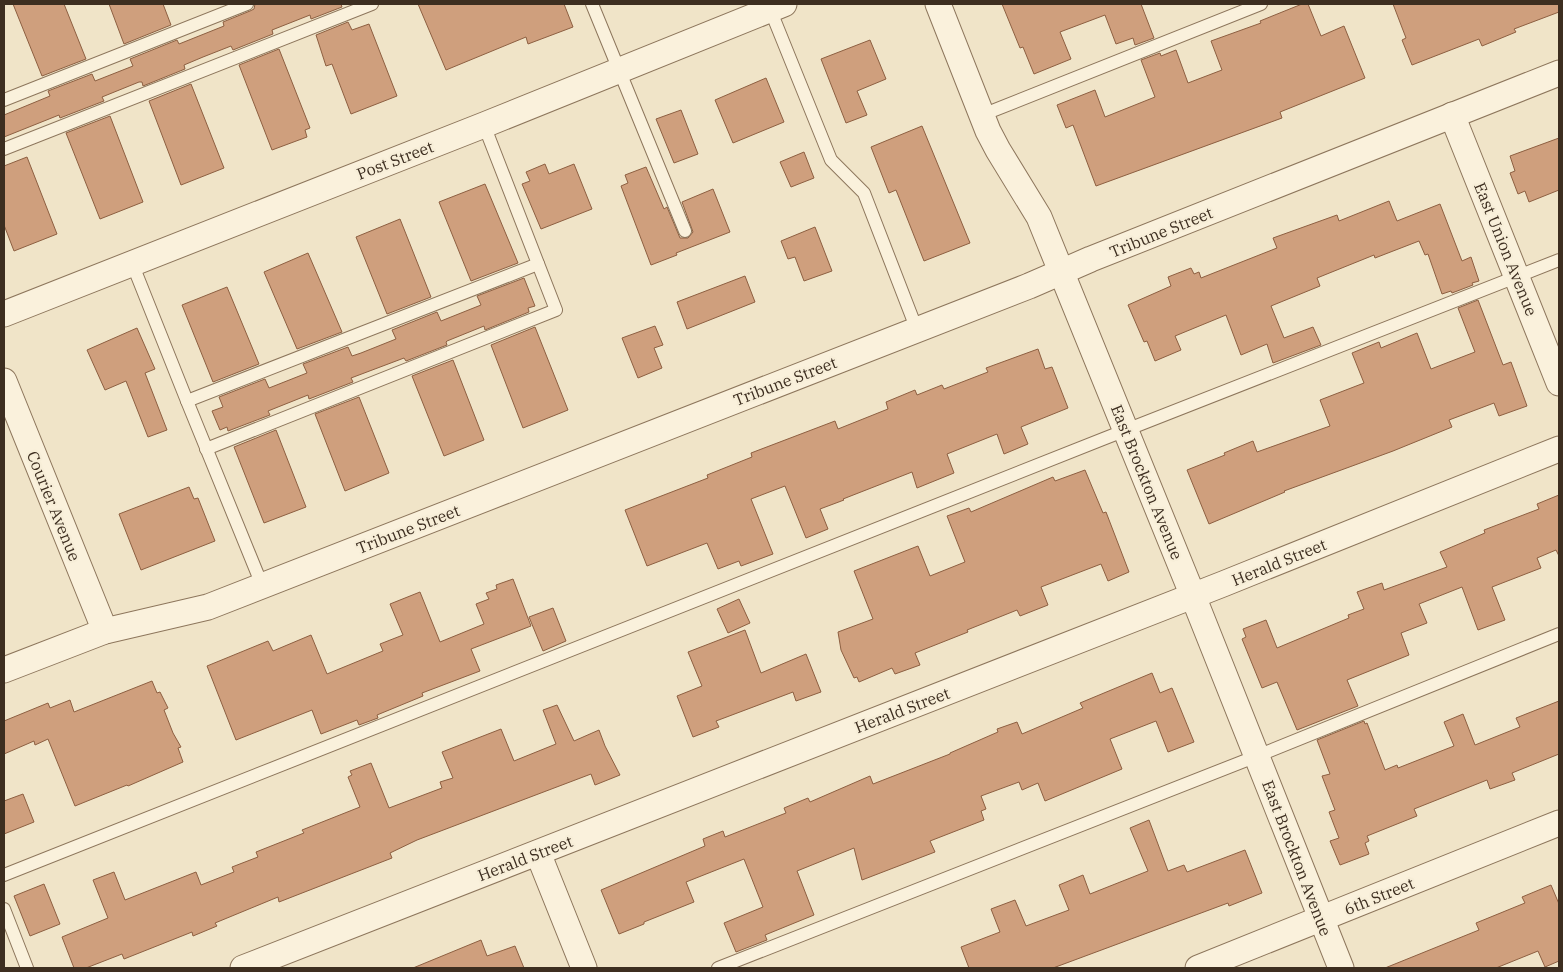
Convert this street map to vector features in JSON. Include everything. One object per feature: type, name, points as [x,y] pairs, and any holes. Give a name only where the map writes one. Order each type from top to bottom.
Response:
[{"type":"street","name":"East Brockton Avenue","points":[[938,4],[998,150],[1039,217],[1341,968]]},
{"type":"street","name":"Post Street","points":[[4,314],[484,125],[777,7]]},
{"type":"street","name":"Tribune Street","points":[[4,670],[105,631],[208,607],[917,330],[1559,73]]},
{"type":"street","name":"East Union Avenue","points":[[1452,115],[1559,383]]},
{"type":"street","name":"Courier Avenue","points":[[4,381],[105,631]]},
{"type":"street","name":"Herald Street","points":[[243,968],[1193,596],[1559,449]]},
{"type":"street","name":"6th Street","points":[[1198,968],[1559,823]]},
{"type":"street","points":[[538,853],[584,968]]},
{"type":"lane","points":[[4,100],[247,4]]},
{"type":"lane","points":[[4,149],[372,4]]},
{"type":"lane","points":[[592,4],[685,231]]},
{"type":"lane","points":[[982,115],[1261,4]]},
{"type":"lane","points":[[777,7],[831,160],[864,193],[917,330]]},
{"type":"lane","points":[[206,449],[556,310],[484,125]]},
{"type":"lane","points":[[4,875],[1559,260]]},
{"type":"lane","points":[[132,263],[186,401],[262,585]]},
{"type":"lane","points":[[186,401],[538,264]]},
{"type":"lane","points":[[718,968],[1257,756],[1559,634]]},
{"type":"lane","points":[[4,909],[27,968]]},
{"type":"building","points":[[13,4],[64,4],[86,59],[42,76]]},
{"type":"building","points":[[109,4],[163,4],[171,25],[124,44]]},
{"type":"building","points":[[255,4],[341,4],[342,7],[311,19],[310,15],[272,30],[273,34],[233,50],[231,46],[184,65],[185,69],[143,86],[142,82],[139,82],[102,97],[104,101],[60,118],[59,115],[4,137],[4,115],[50,96],[48,91],[92,74],[95,81],[133,66],[130,59],[177,40],[179,44],[224,26],[223,22],[254,9]]},
{"type":"building","points":[[418,4],[564,4],[573,27],[528,44],[526,37],[446,70]]},
{"type":"building","points":[[1002,4],[1141,4],[1154,38],[1135,45],[1133,38],[1116,44],[1105,15],[1060,32],[1071,59],[1034,74],[1023,47],[1020,48]]},
{"type":"building","points":[[1302,4],[1308,4],[1321,36],[1344,26],[1365,78],[1280,112],[1282,118],[1096,186],[1073,125],[1066,128],[1057,105],[1095,90],[1105,117],[1155,97],[1141,60],[1160,53],[1161,56],[1176,50],[1188,83],[1222,70],[1211,41],[1261,23],[1260,21]]},
{"type":"building","points":[[1393,4],[1559,4],[1559,12],[1514,29],[1516,32],[1482,46],[1479,39],[1412,65],[1402,40],[1406,38]]},
{"type":"building","points":[[348,22],[352,30],[369,24],[397,96],[351,114],[332,64],[326,66],[316,35]]},
{"type":"building","points":[[870,40],[886,79],[857,91],[867,115],[846,123],[821,59]]},
{"type":"building","points":[[279,49],[310,128],[305,130],[307,137],[272,150],[239,65]]},
{"type":"building","points":[[766,78],[784,122],[733,143],[715,100]]},
{"type":"building","points":[[191,84],[224,168],[181,185],[149,101]]},
{"type":"building","points":[[681,110],[698,154],[674,163],[656,119]]},
{"type":"building","points":[[110,116],[143,202],[100,219],[66,133]]},
{"type":"building","points":[[922,126],[970,243],[924,261],[896,190],[889,193],[871,147]]},
{"type":"building","points":[[1559,138],[1559,190],[1529,202],[1525,191],[1518,194],[1510,173],[1515,171],[1510,156]]},
{"type":"building","points":[[804,152],[814,178],[791,187],[780,162]]},
{"type":"building","points":[[27,157],[57,234],[14,251],[4,225],[4,166]]},
{"type":"building","points":[[545,164],[549,174],[574,164],[592,209],[541,229],[522,184],[530,181],[526,172]]},
{"type":"building","points":[[646,167],[664,209],[667,207],[680,238],[688,238],[693,232],[682,202],[713,189],[730,232],[651,265],[621,186],[628,183],[625,175]]},
{"type":"building","points":[[485,184],[518,263],[471,281],[439,202]]},
{"type":"building","points":[[1389,201],[1397,221],[1440,204],[1462,261],[1471,257],[1479,281],[1452,293],[1451,291],[1442,294],[1428,254],[1425,255],[1419,241],[1375,258],[1374,255],[1317,278],[1320,286],[1271,306],[1284,338],[1313,327],[1321,345],[1273,363],[1267,344],[1241,355],[1226,315],[1175,336],[1181,350],[1155,361],[1147,341],[1144,342],[1128,305],[1171,286],[1168,277],[1191,268],[1194,274],[1199,272],[1201,278],[1277,248],[1273,238],[1337,215],[1339,221]]},
{"type":"building","points":[[400,219],[431,297],[387,314],[356,237]]},
{"type":"building","points":[[815,227],[832,271],[804,281],[795,257],[788,259],[781,241]]},
{"type":"building","points":[[308,253],[342,332],[297,349],[264,272]]},
{"type":"building","points":[[745,276],[755,302],[687,329],[677,302]]},
{"type":"building","points":[[524,278],[535,306],[528,308],[529,312],[485,330],[484,326],[447,341],[447,345],[406,361],[404,358],[351,378],[353,382],[309,399],[308,395],[268,411],[270,415],[228,431],[227,427],[220,430],[212,411],[223,407],[219,397],[265,379],[269,388],[307,373],[303,364],[348,347],[352,356],[361,353],[396,339],[392,330],[437,312],[441,321],[481,305],[477,296]]},
{"type":"building","points":[[227,287],[259,364],[213,382],[182,305]]},
{"type":"building","points":[[1478,300],[1503,365],[1511,362],[1527,406],[1499,416],[1494,403],[1449,420],[1452,427],[1284,491],[1209,524],[1187,470],[1225,455],[1224,453],[1253,441],[1257,452],[1330,426],[1320,400],[1364,383],[1352,353],[1379,342],[1381,348],[1417,333],[1431,369],[1475,352],[1458,308]]},
{"type":"building","points":[[655,326],[663,345],[654,348],[662,368],[638,378],[622,338]]},
{"type":"building","points":[[535,327],[568,410],[523,428],[491,345]]},
{"type":"building","points":[[137,328],[155,369],[145,373],[167,430],[148,437],[126,381],[105,390],[87,350]]},
{"type":"building","points":[[1038,349],[1045,369],[1052,367],[1068,408],[1021,427],[1028,444],[1004,454],[997,434],[947,454],[954,473],[917,488],[912,472],[820,509],[828,529],[806,538],[785,486],[751,499],[773,554],[741,566],[739,561],[718,569],[707,543],[647,566],[625,510],[708,478],[707,475],[752,457],[751,453],[835,421],[838,429],[888,409],[886,402],[915,390],[917,395],[942,385],[944,389],[988,372],[986,368]]},
{"type":"building","points":[[453,360],[484,440],[444,456],[412,376]]},
{"type":"building","points":[[359,397],[389,473],[345,491],[315,414]]},
{"type":"building","points":[[276,430],[306,507],[264,523],[234,447]]},
{"type":"building","points":[[1085,470],[1103,513],[1106,512],[1129,572],[1108,581],[1101,564],[1041,587],[1048,605],[1020,616],[1017,610],[915,653],[920,665],[895,674],[892,668],[859,682],[857,677],[854,678],[841,650],[838,632],[873,619],[854,571],[918,546],[930,576],[965,562],[947,516],[969,508],[971,512],[1053,477],[1055,481]]},
{"type":"building","points":[[189,487],[194,499],[198,498],[215,541],[141,570],[119,514]]},
{"type":"building","points":[[1559,495],[1559,556],[1556,550],[1537,558],[1541,568],[1492,587],[1505,620],[1478,630],[1462,587],[1419,604],[1427,623],[1401,633],[1409,655],[1347,680],[1358,706],[1297,730],[1277,682],[1262,688],[1242,639],[1246,637],[1243,629],[1266,620],[1277,648],[1349,618],[1348,615],[1364,609],[1357,592],[1382,583],[1384,590],[1447,567],[1440,552],[1485,533],[1484,530],[1539,509],[1537,504]]},
{"type":"building","points":[[513,579],[531,626],[471,649],[480,671],[422,693],[423,696],[377,715],[378,718],[359,725],[357,720],[321,734],[312,710],[236,740],[207,666],[268,641],[273,651],[311,635],[327,674],[383,651],[380,644],[403,635],[390,604],[420,592],[440,642],[484,624],[476,604],[489,599],[486,593],[497,589],[496,585]]},
{"type":"building","points":[[739,599],[750,623],[728,633],[717,609]]},
{"type":"building","points":[[553,608],[566,641],[543,651],[529,617]]},
{"type":"building","points":[[745,630],[761,673],[806,654],[821,692],[796,701],[793,692],[716,721],[719,727],[693,737],[677,696],[702,686],[688,652]]},
{"type":"building","points":[[1152,673],[1160,693],[1172,688],[1194,742],[1168,752],[1156,721],[1110,739],[1122,769],[1045,801],[1038,783],[1022,790],[1019,782],[981,796],[986,809],[981,811],[984,820],[930,841],[935,852],[862,880],[854,848],[797,871],[814,915],[765,935],[767,940],[736,952],[724,923],[763,907],[744,859],[686,882],[694,902],[619,934],[601,890],[705,846],[703,839],[723,831],[725,837],[786,813],[784,808],[808,798],[810,802],[870,776],[873,784],[950,754],[998,732],[997,729],[1017,722],[1022,734],[1083,708],[1080,703]]},
{"type":"building","points":[[152,681],[157,693],[160,692],[168,708],[164,710],[181,747],[178,748],[183,762],[75,806],[48,739],[35,745],[34,741],[4,754],[4,721],[48,703],[50,708],[70,700],[74,712]]},
{"type":"building","points":[[1559,701],[1559,754],[1512,773],[1515,780],[1490,789],[1487,780],[1414,809],[1417,816],[1367,836],[1369,841],[1365,843],[1369,854],[1340,865],[1330,841],[1339,838],[1329,812],[1335,810],[1322,776],[1330,774],[1317,740],[1364,721],[1365,724],[1367,723],[1385,770],[1397,765],[1398,768],[1454,746],[1444,722],[1463,714],[1475,745],[1520,727],[1516,718]]},
{"type":"building","points":[[557,705],[574,741],[599,730],[620,775],[595,785],[591,774],[417,840],[390,853],[392,858],[279,902],[278,897],[215,923],[217,926],[193,936],[192,932],[124,959],[122,954],[86,968],[74,968],[62,937],[108,918],[93,880],[114,872],[125,900],[196,872],[201,885],[234,872],[232,867],[258,857],[256,852],[304,833],[302,830],[360,807],[348,777],[352,775],[350,771],[371,763],[389,808],[442,788],[440,782],[453,778],[442,752],[501,729],[514,761],[556,744],[543,710]]},
{"type":"building","points":[[23,794],[34,822],[4,834],[4,801]]},
{"type":"building","points":[[1149,820],[1168,871],[1184,865],[1187,872],[1245,850],[1262,893],[1229,906],[1228,903],[1053,968],[969,968],[961,947],[1000,932],[991,909],[1015,900],[1026,926],[1069,910],[1059,885],[1083,875],[1090,894],[1148,871],[1130,828]]},
{"type":"building","points":[[44,884],[60,924],[30,936],[14,896]]},
{"type":"building","points":[[1551,885],[1559,904],[1559,961],[1545,967],[1538,951],[1496,968],[1385,968],[1479,930],[1476,923],[1525,903],[1522,897]]},
{"type":"building","points":[[481,940],[487,956],[515,946],[524,968],[413,968]]}]
